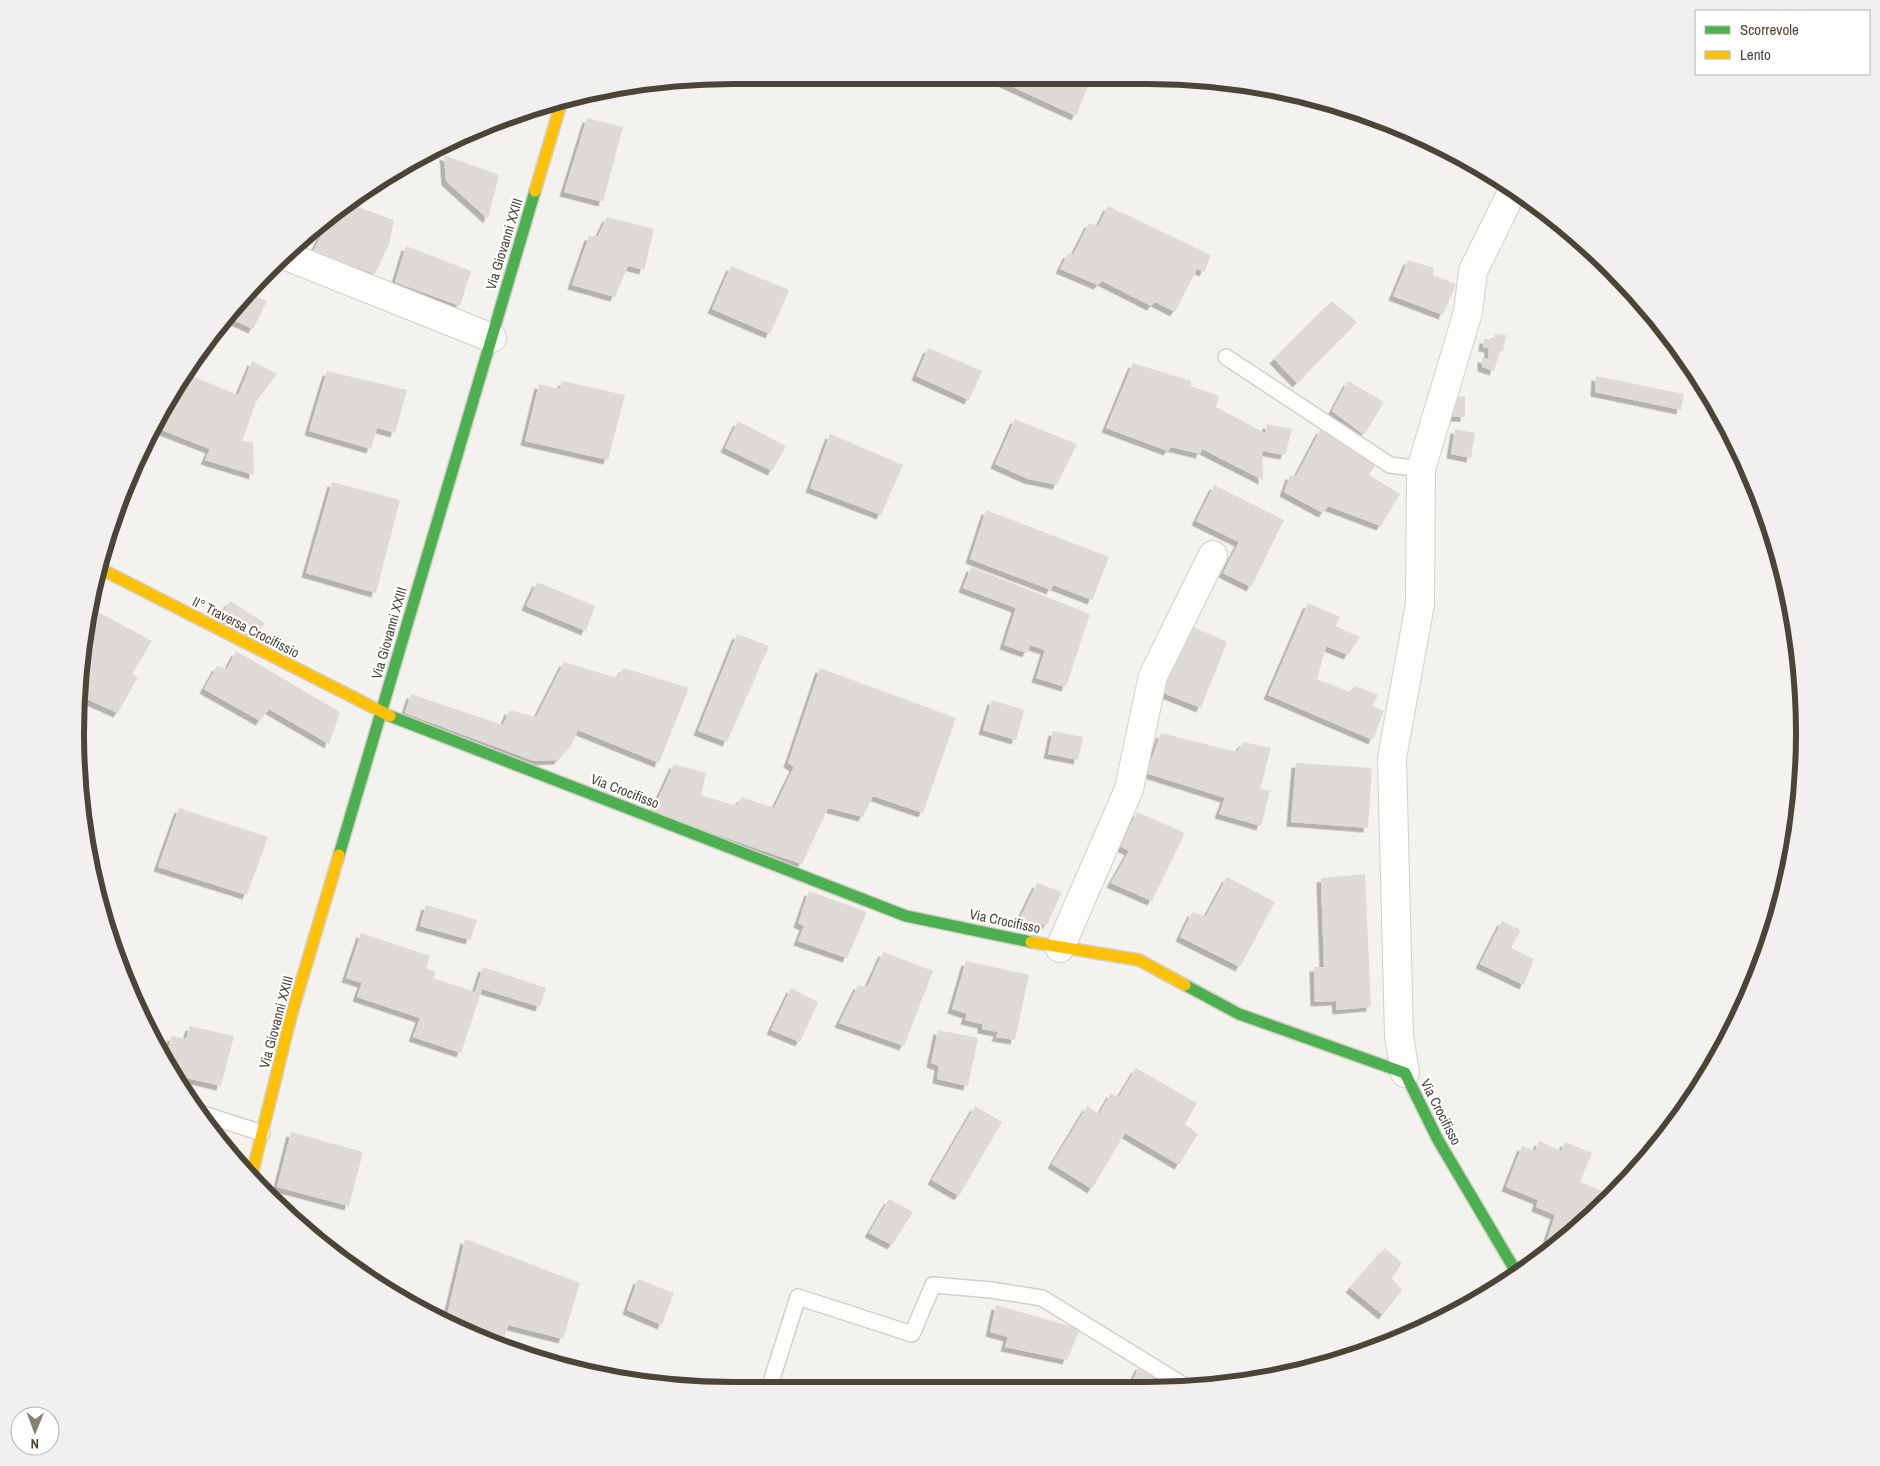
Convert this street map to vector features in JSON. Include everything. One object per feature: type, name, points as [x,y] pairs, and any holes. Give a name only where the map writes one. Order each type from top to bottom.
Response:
[{"type":"street","name":"Via Giovanni XXIII","points":[[253,1170],[292,1016],[560,107]]},
{"type":"street","points":[[1405,1073],[1399,1036],[1392,758],[1420,604],[1421,469],[1468,312],[1473,271],[1511,195]]},
{"type":"street","points":[[291,258],[492,338]]},
{"type":"street","points":[[1060,948],[1129,789],[1153,676],[1213,555]]},
{"type":"street","name":"II° Traversa Crocifissio","points":[[105,571],[381,713]]},
{"type":"street","name":"Via Crocifisso","points":[[381,713],[906,916],[1060,948],[1139,960],[1239,1014],[1405,1073],[1438,1140],[1514,1268]]},
{"type":"lane","points":[[1226,357],[1390,465],[1421,469]]},
{"type":"lane","points":[[209,1116],[262,1134]]},
{"type":"lane","points":[[771,1382],[798,1297],[912,1334],[933,1285],[991,1290],[1042,1298],[1177,1381]]},
{"type":"building","points":[[1006,84],[1089,84],[1076,116]]},
{"type":"building","points":[[587,118],[623,127],[603,202],[564,192]]},
{"type":"building","points":[[444,155],[499,175],[488,219],[446,181]]},
{"type":"building","points":[[355,206],[394,220],[389,244],[375,274],[313,252],[324,230]]},
{"type":"building","points":[[1108,206],[1211,255],[1204,272],[1197,269],[1175,312],[1155,302],[1151,306],[1102,281],[1098,285],[1060,269],[1068,253],[1073,255],[1089,223],[1098,226]]},
{"type":"building","points":[[607,217],[654,229],[644,270],[628,266],[615,297],[572,285],[589,236],[598,236]]},
{"type":"building","points":[[406,246],[471,271],[460,306],[395,282]]},
{"type":"building","points":[[1408,260],[1434,268],[1433,275],[1456,284],[1443,315],[1393,296]]},
{"type":"building","points":[[731,266],[789,290],[770,334],[712,309]]},
{"type":"building","points":[[254,295],[267,301],[253,329],[233,320]]},
{"type":"building","points":[[1332,301],[1357,322],[1297,383],[1274,359]]},
{"type":"building","points":[[1495,334],[1506,335],[1503,351],[1500,351],[1494,371],[1482,367],[1482,358],[1488,359],[1489,348],[1483,347],[1484,339],[1493,340]]},
{"type":"building","points":[[928,348],[982,371],[969,400],[916,376]]},
{"type":"building","points":[[252,361],[277,374],[256,402],[242,441],[253,442],[254,475],[205,460],[210,449],[160,429],[191,376],[238,395]]},
{"type":"building","points":[[1133,363],[1191,381],[1191,386],[1219,396],[1216,407],[1265,433],[1267,424],[1292,429],[1285,455],[1262,451],[1263,480],[1202,449],[1200,454],[1171,447],[1168,451],[1106,428]]},
{"type":"building","points":[[327,371],[407,390],[395,433],[377,428],[371,449],[309,431]]},
{"type":"building","points":[[1596,376],[1684,394],[1681,410],[1595,392]]},
{"type":"building","points":[[563,381],[625,395],[608,460],[525,441],[539,384],[559,389]]},
{"type":"building","points":[[1348,381],[1384,402],[1364,435],[1332,411]]},
{"type":"building","points":[[1465,396],[1465,417],[1451,417],[1450,398]]},
{"type":"building","points":[[1015,419],[1077,444],[1057,485],[1028,479],[995,464]]},
{"type":"building","points":[[738,421],[786,446],[772,471],[725,448]]},
{"type":"building","points":[[1321,429],[1376,463],[1369,475],[1400,494],[1381,526],[1328,506],[1323,513],[1284,492],[1290,475],[1296,476]]},
{"type":"building","points":[[1455,429],[1475,433],[1471,458],[1451,454]]},
{"type":"building","points":[[830,434],[903,465],[881,515],[810,488]]},
{"type":"building","points":[[332,482],[400,500],[376,593],[306,573]]},
{"type":"building","points":[[1214,485],[1284,520],[1251,587],[1223,573],[1239,542],[1196,521]]},
{"type":"building","points":[[986,510],[1109,557],[1092,600],[1053,585],[1051,590],[970,559]]},
{"type":"building","points":[[971,567],[1090,614],[1066,687],[1036,678],[1045,650],[1030,645],[1027,653],[1004,645],[1016,608],[963,588]]},
{"type":"building","points":[[537,582],[595,606],[586,631],[526,606]]},
{"type":"building","points":[[230,601],[265,623],[254,638],[219,619]]},
{"type":"building","points":[[1308,603],[1340,617],[1336,626],[1360,637],[1348,655],[1326,646],[1317,679],[1350,692],[1355,686],[1378,695],[1372,706],[1384,711],[1373,740],[1268,695]]},
{"type":"building","points":[[95,610],[152,641],[132,674],[138,677],[118,713],[85,698],[89,648]]},
{"type":"building","points":[[1187,624],[1227,642],[1201,708],[1161,692]]},
{"type":"building","points":[[737,634],[769,646],[727,742],[698,731]]},
{"type":"building","points":[[236,651],[340,712],[329,744],[269,709],[260,721],[204,689],[217,666],[227,669]]},
{"type":"building","points":[[564,662],[617,678],[624,668],[689,688],[659,763],[578,730],[571,746],[558,760],[534,761],[405,713],[411,694],[503,725],[509,710],[536,717]]},
{"type":"building","points":[[820,668],[956,718],[923,813],[873,796],[863,817],[828,808],[802,864],[652,812],[674,764],[706,773],[701,795],[736,806],[742,797],[774,808],[794,767],[788,763]]},
{"type":"building","points":[[992,700],[1024,710],[1016,740],[983,730]]},
{"type":"building","points":[[1053,731],[1083,737],[1078,760],[1048,754]]},
{"type":"building","points":[[1161,733],[1237,752],[1243,742],[1271,748],[1260,789],[1270,791],[1261,826],[1219,814],[1225,798],[1146,773]]},
{"type":"building","points":[[1296,763],[1372,768],[1368,828],[1291,822]]},
{"type":"building","points":[[179,808],[268,837],[247,895],[158,867]]},
{"type":"building","points":[[1137,812],[1185,833],[1152,901],[1111,883],[1129,851],[1120,846]]},
{"type":"building","points":[[1365,874],[1371,1007],[1337,1010],[1336,1001],[1315,1002],[1314,967],[1324,967],[1321,878]]},
{"type":"building","points":[[1227,877],[1275,902],[1240,967],[1180,937],[1192,912],[1206,916]]},
{"type":"building","points":[[1037,883],[1062,892],[1047,925],[1019,920]]},
{"type":"building","points":[[809,891],[867,912],[847,958],[798,941],[804,926],[798,923]]},
{"type":"building","points":[[426,905],[477,920],[470,940],[420,926]]},
{"type":"building","points":[[1502,921],[1521,930],[1511,948],[1534,959],[1524,985],[1480,964]]},
{"type":"building","points":[[361,933],[430,956],[426,968],[436,972],[433,978],[475,992],[483,967],[546,988],[540,1007],[482,989],[461,1053],[413,1037],[420,1018],[357,997],[362,983],[346,978]]},
{"type":"building","points":[[883,952],[933,971],[904,1046],[839,1023],[858,985],[867,987]]},
{"type":"building","points":[[966,961],[1029,975],[1015,1040],[996,1037],[998,1032],[982,1029],[982,1024],[965,1020],[967,1014],[952,1009]]},
{"type":"building","points":[[791,988],[818,1002],[800,1042],[771,1030]]},
{"type":"building","points":[[190,1026],[234,1036],[221,1086],[183,1077],[167,1051],[172,1036],[186,1039]]},
{"type":"building","points":[[938,1030],[978,1038],[968,1086],[937,1079],[939,1066],[931,1063]]},
{"type":"building","points":[[1136,1068],[1197,1103],[1185,1124],[1198,1134],[1179,1165],[1125,1133],[1092,1189],[1052,1164],[1087,1106],[1099,1114],[1111,1093],[1118,1098]]},
{"type":"building","points":[[975,1106],[1002,1122],[959,1196],[932,1180]]},
{"type":"building","points":[[291,1132],[363,1152],[349,1206],[277,1187]]},
{"type":"building","points":[[1539,1141],[1561,1151],[1565,1142],[1592,1153],[1580,1182],[1605,1192],[1545,1245],[1555,1215],[1536,1207],[1538,1200],[1506,1187],[1522,1146],[1535,1151]]},
{"type":"building","points":[[889,1199],[913,1212],[892,1245],[869,1233]]},
{"type":"building","points":[[465,1239],[580,1283],[563,1339],[508,1325],[504,1340],[447,1315]]},
{"type":"building","points":[[1385,1248],[1402,1263],[1392,1278],[1402,1290],[1383,1315],[1350,1288]]},
{"type":"building","points":[[638,1279],[674,1293],[662,1325],[627,1310]]},
{"type":"building","points":[[996,1305],[1080,1329],[1067,1360],[1005,1347],[1008,1337],[990,1332]]},
{"type":"building","points":[[1140,1365],[1168,1378],[1166,1382],[1132,1382]]},
{"type":"traffic: fast","points":[[339,855],[535,191]]},
{"type":"traffic: fast","points":[[390,716],[906,916],[1031,942]]},
{"type":"traffic: fast","points":[[1185,985],[1239,1014],[1405,1073],[1438,1140],[1514,1268]]},
{"type":"traffic: slow","points":[[535,191],[560,108]]},
{"type":"traffic: slow","points":[[105,571],[390,716]]},
{"type":"traffic: slow","points":[[253,1170],[291,1016],[339,855]]},
{"type":"traffic: slow","points":[[1031,942],[1139,960],[1185,985]]}]
